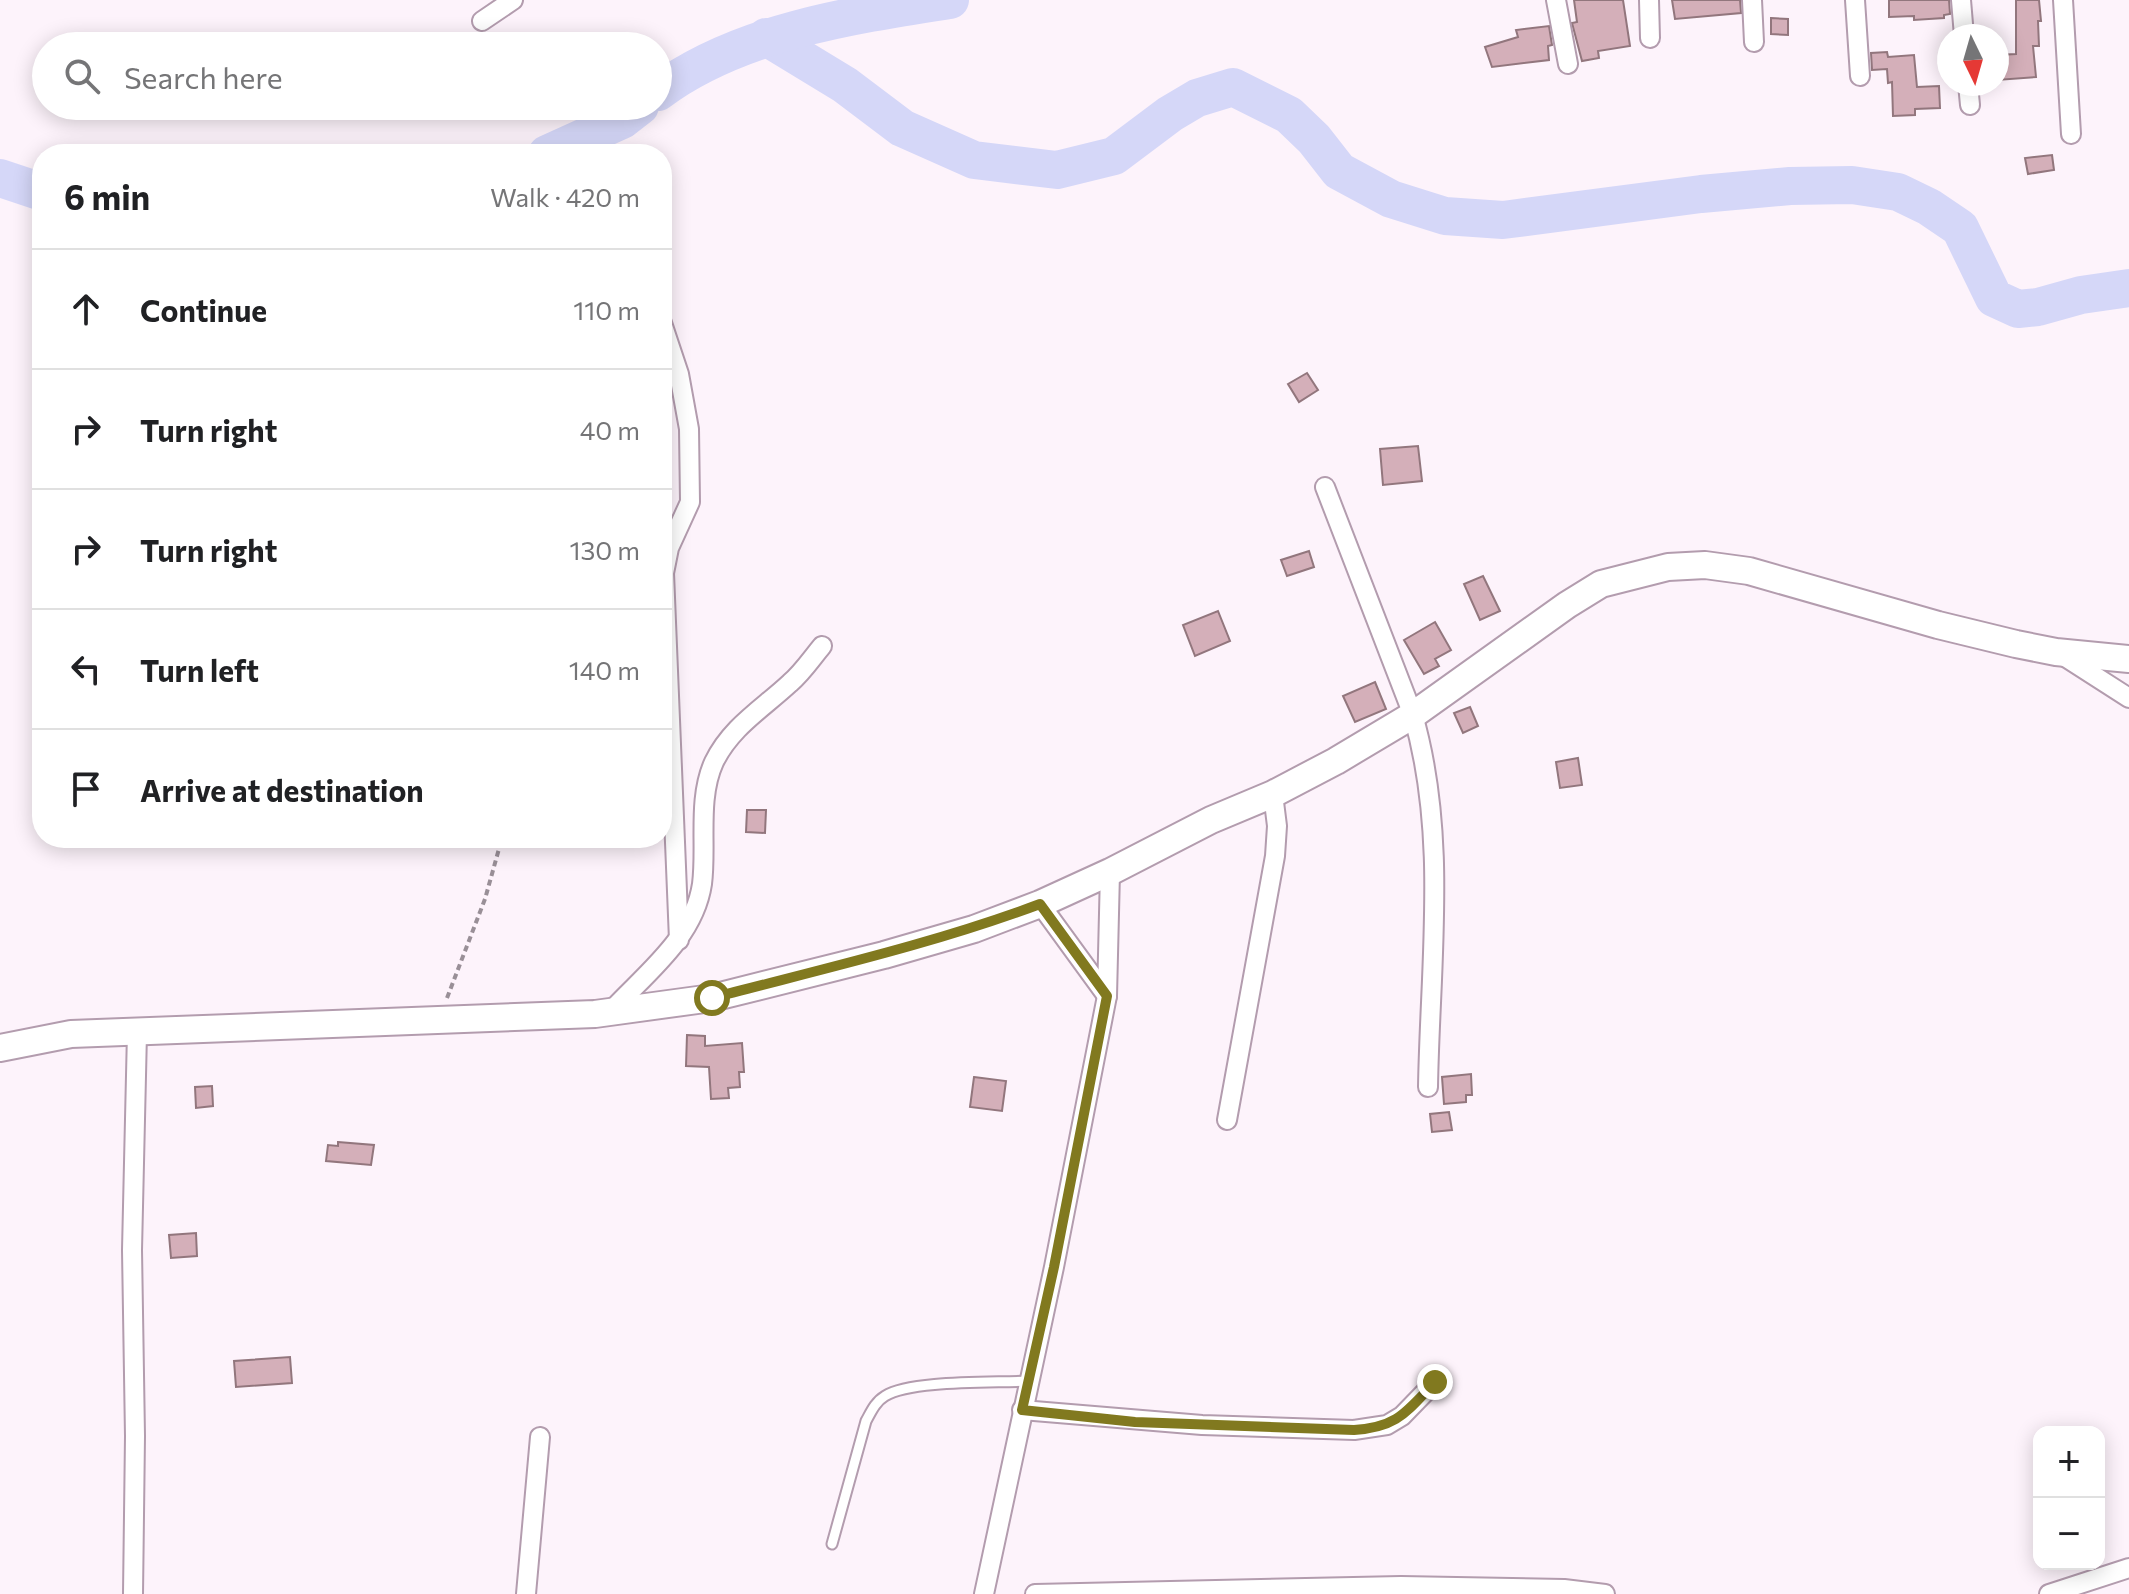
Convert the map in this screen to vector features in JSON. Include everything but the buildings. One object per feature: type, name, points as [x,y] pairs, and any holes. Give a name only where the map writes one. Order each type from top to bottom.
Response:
[{"type":"street","points":[[482,21],[513,0]]},
{"type":"street","points":[[1556,0],[1568,64]]},
{"type":"street","points":[[1649,0],[1650,38]]},
{"type":"street","points":[[1752,0],[1754,42]]},
{"type":"street","points":[[1855,0],[1860,76]]},
{"type":"street","points":[[1961,0],[1963,24]]},
{"type":"street","points":[[2063,0],[2071,134]]},
{"type":"street","points":[[1969,96],[1970,105]]},
{"type":"street","points":[[672,353],[689,429],[690,502],[672,541]]},
{"type":"street","points":[[1325,487],[1413,715],[1430,788],[1435,845],[1428,1087]]},
{"type":"street","points":[[0,1048],[71,1034],[610,1012],[712,998],[884,955],[974,929],[1040,904],[1211,820],[1273,794],[1413,715],[1601,584],[1668,567],[1705,565],[1749,571],[1938,625],[2056,652],[2129,659]]},
{"type":"street","points":[[610,1012],[679,940],[692,918],[702,886],[706,792],[712,765],[728,738],[756,710],[791,683],[822,646]]},
{"type":"street","points":[[2056,652],[2129,698]]},
{"type":"street","points":[[672,769],[679,940]]},
{"type":"street","points":[[1227,1120],[1275,856],[1277,826],[1273,794]]},
{"type":"street","points":[[984,1594],[1057,1253],[1107,996],[1110,872]]},
{"type":"street","points":[[1040,904],[1107,996]]},
{"type":"street","points":[[133,1594],[135,1407],[132,1250],[137,1032]]},
{"type":"street","points":[[1022,1410],[1175,1424],[1354,1430],[1387,1425],[1402,1416],[1435,1382]]},
{"type":"street","points":[[526,1594],[540,1437]]},
{"type":"street","points":[[2049,1594],[2129,1568]]},
{"type":"street","points":[[1035,1594],[1401,1586],[1564,1589],[1605,1594]]},
{"type":"lane","points":[[832,1544],[866,1421],[873,1407],[885,1396],[920,1387],[1028,1381]]},
{"type":"path","points":[[439,1019],[485,899],[499,848]]},
{"type":"waterway","points":[[672,83],[724,54],[760,40],[836,20],[950,0]]},
{"type":"waterway","points":[[766,37],[845,85],[902,128],[974,160],[1057,170],[1114,156],[1197,98],[1233,87],[1289,115],[1314,139],[1339,171],[1391,199],[1445,216],[1503,220],[1701,194],[1790,186],[1852,185],[1898,192],[1929,207],[1960,228],[1994,298],[2018,309],[2129,288]]},
{"type":"waterway","points":[[569,144],[622,120]]},
{"type":"waterway","points":[[0,178],[32,189]]},
{"type":"route","points":[[712,998],[884,955],[974,929],[1040,904],[1107,996],[1054,1267],[1022,1410],[1135,1422],[1354,1430],[1387,1425],[1402,1416],[1435,1382]]}]
